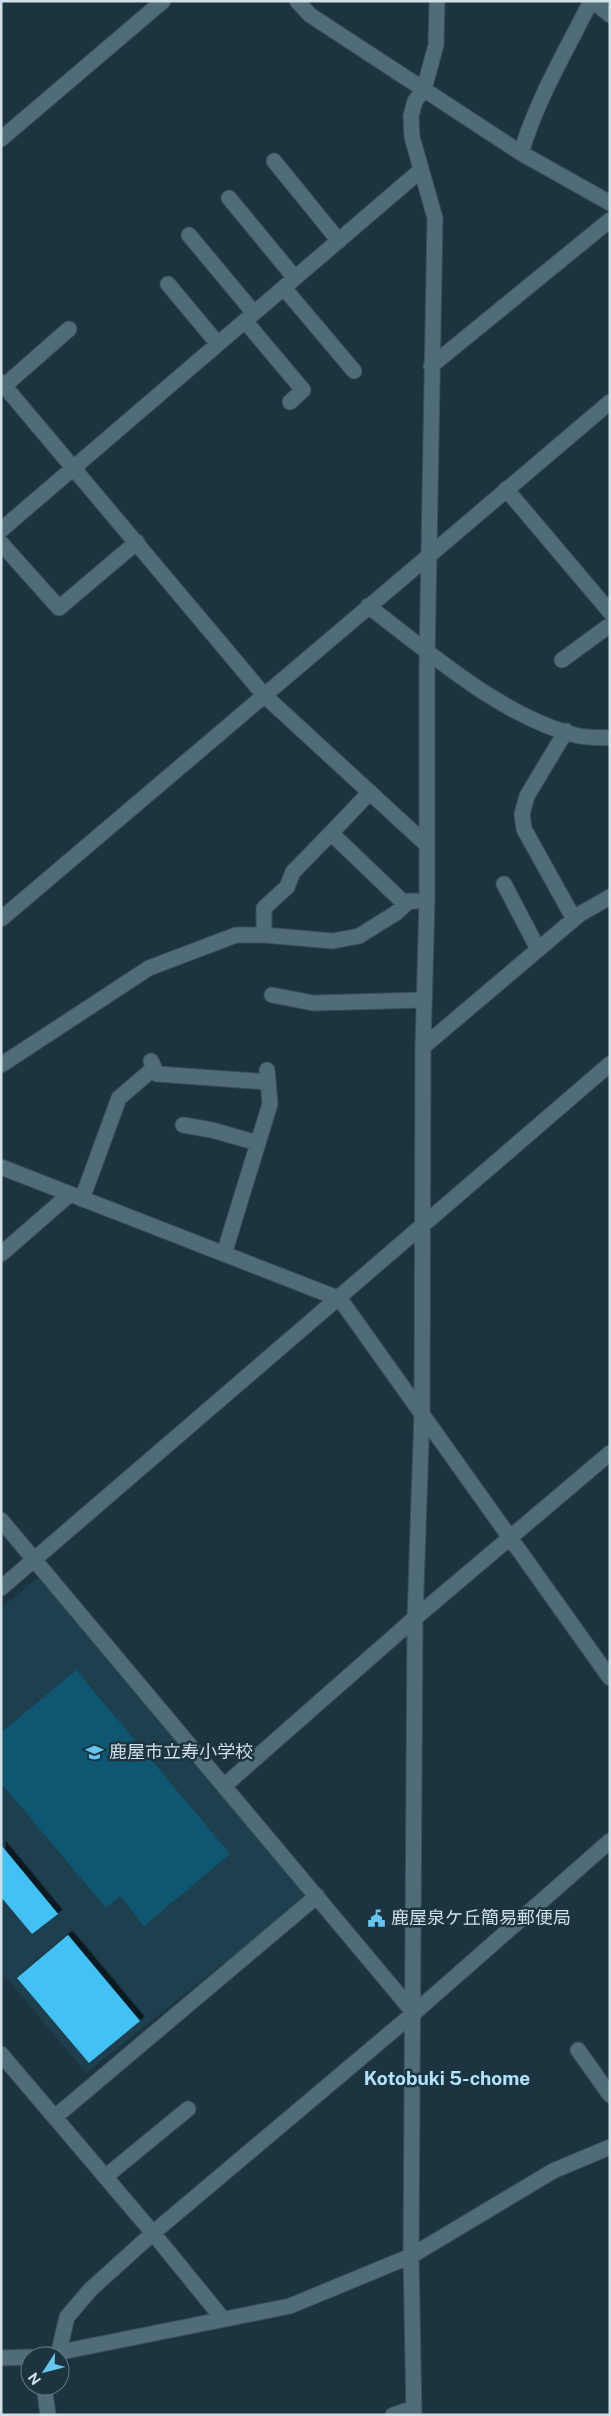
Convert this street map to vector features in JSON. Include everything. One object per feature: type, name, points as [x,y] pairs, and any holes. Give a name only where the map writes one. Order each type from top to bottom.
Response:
[{"type":"street","points":[[1,139],[163,1]]},
{"type":"street","points":[[297,1],[310,15],[521,153],[610,203]]},
{"type":"street","points":[[393,2415],[414,2411],[411,2256],[416,1618],[422,1412],[423,1047],[427,900],[427,651],[435,218],[412,137],[411,116],[416,101],[424,89],[436,44],[436,1]]},
{"type":"street","points":[[521,153],[536,110],[592,1],[610,15]]},
{"type":"street","points":[[274,161],[339,240]]},
{"type":"street","points":[[1,530],[421,170]]},
{"type":"street","points":[[230,198],[354,371]]},
{"type":"street","points":[[431,366],[610,220]]},
{"type":"street","points":[[189,235],[303,390],[290,402]]},
{"type":"street","points":[[168,284],[218,344]]},
{"type":"street","points":[[70,329],[3,384],[264,695],[427,844]]},
{"type":"street","points":[[1,919],[610,402]]},
{"type":"street","points":[[506,490],[610,612]]},
{"type":"street","points":[[1,543],[59,608],[137,542]]},
{"type":"street","points":[[368,606],[427,651],[504,705],[540,723],[566,732],[580,736],[610,738]]},
{"type":"street","points":[[562,660],[610,625]]},
{"type":"street","points":[[566,732],[527,796],[522,814],[524,829],[574,919]]},
{"type":"street","points":[[264,935],[264,908],[288,887],[293,872],[370,792]]},
{"type":"street","points":[[331,834],[403,902],[427,900]]},
{"type":"street","points":[[504,884],[538,949]]},
{"type":"street","points":[[423,1047],[574,919],[601,900],[610,897]]},
{"type":"street","points":[[1,1065],[150,968],[236,935],[264,935],[333,941],[359,936],[396,913],[409,901]]},
{"type":"street","points":[[272,995],[313,1003],[424,1000]]},
{"type":"street","points":[[1,1254],[76,1196],[119,1098],[152,1063],[157,1074],[268,1076],[270,1104],[224,1254]]},
{"type":"street","points":[[1,1588],[610,1064]]},
{"type":"street","points":[[183,1125],[212,1130],[258,1142]]},
{"type":"street","points":[[1,1167],[340,1298],[610,1678]]},
{"type":"street","points":[[224,1786],[416,1618],[610,1453]]},
{"type":"street","points":[[1,1520],[414,2013]]},
{"type":"street","points":[[60,2346],[64,2325],[77,2303],[153,2233],[414,2013],[610,1841]]},
{"type":"street","points":[[55,2117],[317,1896]]},
{"type":"street","points":[[578,2050],[610,2095]]},
{"type":"street","points":[[1,2054],[153,2233],[223,2320]]},
{"type":"street","points":[[106,2177],[188,2109]]},
{"type":"street","points":[[70,2349],[290,2306],[411,2256],[553,2172],[610,2147]]},
{"type":"street","points":[[1,2358],[20,2357]]},
{"type":"street","points":[[45,2396],[48,2415]]},
{"type":"shaded area","name":"鹿屋市立寿小学校","points":[[42,1574],[309,1895],[86,2073],[5,1976],[1,1980],[1,1608]]},
{"type":"shaded area","points":[[76,1670],[230,1854],[144,1926],[120,1896],[106,1908],[1,1783],[1,1733]]},
{"type":"building","points":[[1,1845],[58,1914],[32,1934],[1,1897]]},
{"type":"building","points":[[68,1935],[140,2021],[89,2063],[17,1978]]},
{"type":"place","name":"鹿屋市立寿小学校","points":[[95,1752]]},
{"type":"place","name":"鹿屋泉ケ丘簡易郵便局","points":[[377,1918]]},
{"type":"district","name":"Kotobuki 5-chome","points":[[447,2078]]}]
